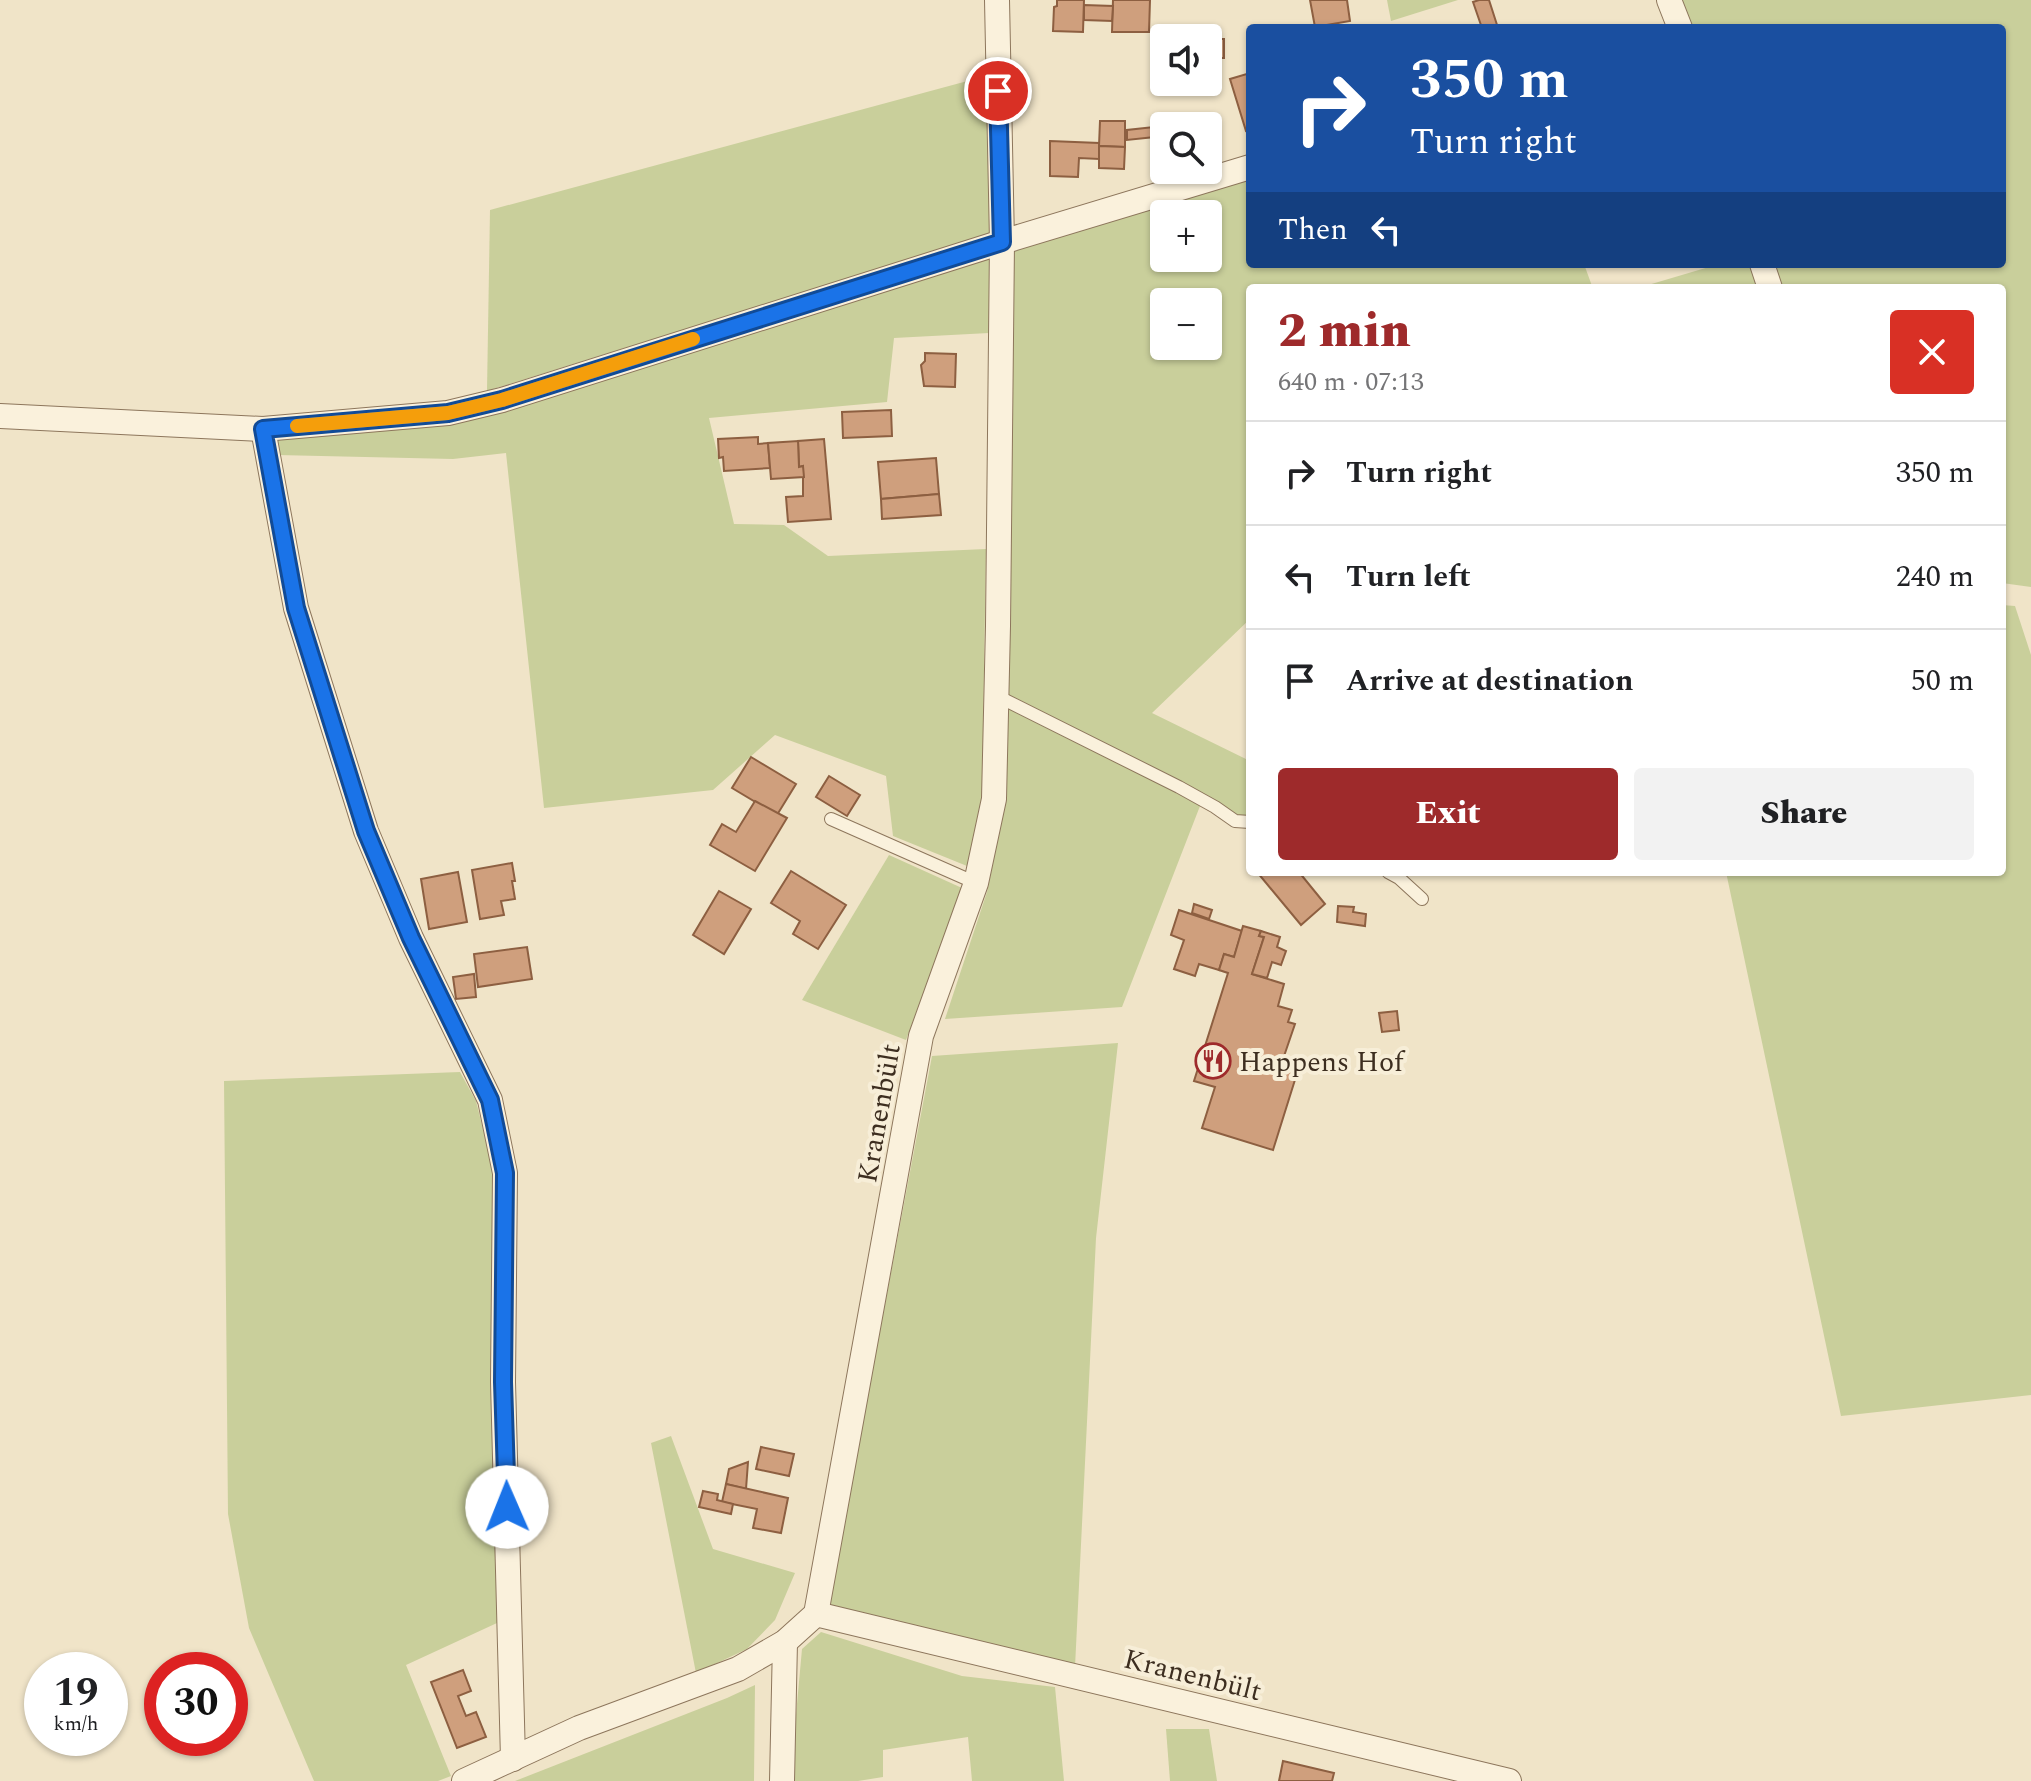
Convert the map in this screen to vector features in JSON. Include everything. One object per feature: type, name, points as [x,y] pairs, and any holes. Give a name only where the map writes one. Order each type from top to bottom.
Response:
[{"type":"street","name":"Kranenbült","points":[[997,0],[1002,242],[994,799],[976,883],[921,1036],[816,1614],[1509,1781]]},
{"type":"street","points":[[1669,0],[1678,24]]},
{"type":"street","points":[[0,416],[263,429],[448,413],[502,400],[1246,168]]},
{"type":"street","points":[[263,429],[296,608],[366,831],[411,938],[490,1100],[505,1173],[503,1382],[513,1759]]},
{"type":"street","points":[[464,1781],[579,1728],[738,1669],[785,1642],[816,1614]]},
{"type":"street","points":[[782,1781],[785,1642]]},
{"type":"lane","points":[[997,696],[1179,787],[1235,821],[1246,822]]},
{"type":"lane","points":[[831,819],[976,883]]},
{"type":"lane","points":[[1395,876],[1422,899]]},
{"type":"green space","points":[[1387,0],[1458,0],[1391,21]]},
{"type":"green space","points":[[1679,0],[2031,0],[2031,587],[2006,584],[2006,284],[1780,284],[1774,268],[2006,268],[2006,24],[1688,24]]},
{"type":"green space","points":[[986,76],[990,234],[487,391],[490,210]]},
{"type":"green space","points":[[1246,179],[1246,268],[1585,268],[1591,284],[1246,284],[1246,623],[1152,713],[1246,759],[1246,822],[1200,806],[1122,1007],[945,1019],[987,892],[1005,804],[1013,250],[1150,208],[1150,272],[1222,272],[1222,200],[1178,200]]},
{"type":"green space","points":[[993,256],[989,333],[894,338],[887,402],[709,418],[734,524],[784,525],[828,556],[986,549],[982,796],[967,866],[893,836],[886,776],[775,735],[713,790],[544,808],[506,453],[453,459],[277,455],[274,438],[442,421]]},
{"type":"green space","points":[[1706,268],[1752,268],[1758,284],[1652,284]]},
{"type":"green space","points":[[2006,605],[2015,606],[2031,655],[2031,1395],[1841,1416],[1727,876],[2006,876]]},
{"type":"green space","points":[[889,855],[962,888],[906,1040],[802,1000]]},
{"type":"green space","points":[[1118,1043],[1096,1238],[1075,1667],[828,1605],[932,1056]]},
{"type":"green space","points":[[460,1072],[476,1101],[494,1173],[497,1623],[406,1665],[451,1776],[438,1781],[314,1781],[249,1628],[228,1514],[224,1081]]},
{"type":"green space","points":[[671,1436],[713,1549],[795,1573],[775,1620],[747,1649],[696,1673],[651,1443]]},
{"type":"green space","points":[[821,1632],[962,1676],[1055,1687],[1064,1781],[972,1781],[968,1737],[883,1750],[883,1777],[858,1781],[790,1781],[802,1649]]},
{"type":"green space","points":[[755,1685],[754,1781],[515,1781],[727,1698]]},
{"type":"green space","points":[[1166,1729],[1209,1729],[1217,1781],[1170,1781]]},
{"type":"building","points":[[1057,0],[1084,0],[1083,32],[1053,31]]},
{"type":"building","points":[[1113,0],[1150,0],[1149,32],[1112,32]]},
{"type":"building","points":[[1310,0],[1347,0],[1350,21],[1314,24]]},
{"type":"building","points":[[1489,0],[1497,24],[1481,24],[1473,2]]},
{"type":"building","points":[[1084,5],[1113,6],[1112,21],[1084,20]]},
{"type":"building","points":[[1246,74],[1246,131],[1230,79]]},
{"type":"building","points":[[1100,121],[1125,121],[1125,147],[1099,146]]},
{"type":"building","points":[[1150,127],[1150,138],[1127,140],[1127,130]]},
{"type":"building","points":[[1050,141],[1099,143],[1099,159],[1079,158],[1078,177],[1050,176]]},
{"type":"building","points":[[1099,146],[1125,147],[1124,169],[1099,168]]},
{"type":"building","points":[[925,353],[956,354],[955,387],[924,386],[921,365],[925,361]]},
{"type":"building","points":[[891,410],[892,436],[843,438],[842,412]]},
{"type":"building","points":[[758,437],[758,444],[768,443],[770,468],[724,471],[723,457],[719,458],[718,439]]},
{"type":"building","points":[[824,439],[831,519],[788,522],[786,497],[803,496],[803,466],[799,467],[798,441]]},
{"type":"building","points":[[798,441],[799,467],[803,466],[804,477],[771,479],[768,443]]},
{"type":"building","points":[[936,458],[939,494],[881,499],[878,462]]},
{"type":"building","points":[[939,494],[941,515],[882,519],[881,499]]},
{"type":"building","points":[[751,757],[796,784],[777,815],[732,788]]},
{"type":"building","points":[[829,776],[860,795],[847,816],[816,797]]},
{"type":"building","points":[[755,801],[787,818],[755,871],[710,845],[722,824],[736,832]]},
{"type":"building","points":[[512,863],[515,899],[501,901],[504,915],[480,919],[472,870]]},
{"type":"building","points":[[791,871],[846,905],[818,949],[793,934],[800,921],[771,903]]},
{"type":"building","points":[[458,872],[467,922],[429,929],[421,879]]},
{"type":"building","points":[[1260,876],[1302,876],[1325,904],[1301,925]]},
{"type":"building","points":[[719,891],[751,909],[724,954],[693,935]]},
{"type":"building","points":[[1194,904],[1212,910],[1209,919],[1192,913]]},
{"type":"building","points":[[1338,906],[1354,907],[1353,912],[1366,914],[1365,926],[1337,922]]},
{"type":"building","points":[[1179,910],[1242,931],[1234,957],[1224,954],[1219,970],[1199,964],[1195,976],[1174,969],[1184,940],[1171,935]]},
{"type":"building","points":[[1243,926],[1261,931],[1259,936],[1264,937],[1252,974],[1284,984],[1278,1006],[1292,1010],[1288,1022],[1295,1024],[1282,1062],[1299,1067],[1273,1150],[1202,1128],[1215,1087],[1194,1081],[1228,973],[1219,970],[1224,954],[1234,957]]},
{"type":"building","points":[[1261,931],[1280,937],[1277,947],[1286,951],[1281,965],[1272,962],[1267,978],[1252,974],[1264,937],[1259,936]]},
{"type":"building","points":[[527,947],[532,979],[478,987],[474,954]]},
{"type":"building","points":[[474,974],[476,997],[456,999],[453,977]]},
{"type":"building","points":[[1397,1011],[1399,1030],[1382,1032],[1379,1013]]},
{"type":"building","points":[[761,1447],[794,1454],[789,1476],[756,1469]]},
{"type":"building","points":[[748,1462],[746,1489],[726,1484],[729,1469]]},
{"type":"building","points":[[726,1484],[788,1498],[781,1533],[753,1528],[757,1509],[722,1502]]},
{"type":"building","points":[[703,1491],[718,1494],[717,1500],[733,1504],[731,1514],[699,1507]]},
{"type":"building","points":[[463,1670],[471,1691],[458,1696],[466,1716],[476,1712],[486,1737],[457,1748],[431,1682]]},
{"type":"building","points":[[1283,1761],[1334,1773],[1332,1781],[1279,1781]]},
{"type":"slow traffic","points":[[297,426],[448,413],[502,400],[693,339]]},
{"type":"place","name":"Happens Hof","points":[[1213,1061]]},
{"type":"route","points":[[507,1507],[503,1382],[505,1173],[490,1100],[411,938],[366,831],[296,608],[263,429],[448,413],[502,400],[1002,242],[998,91]]}]
